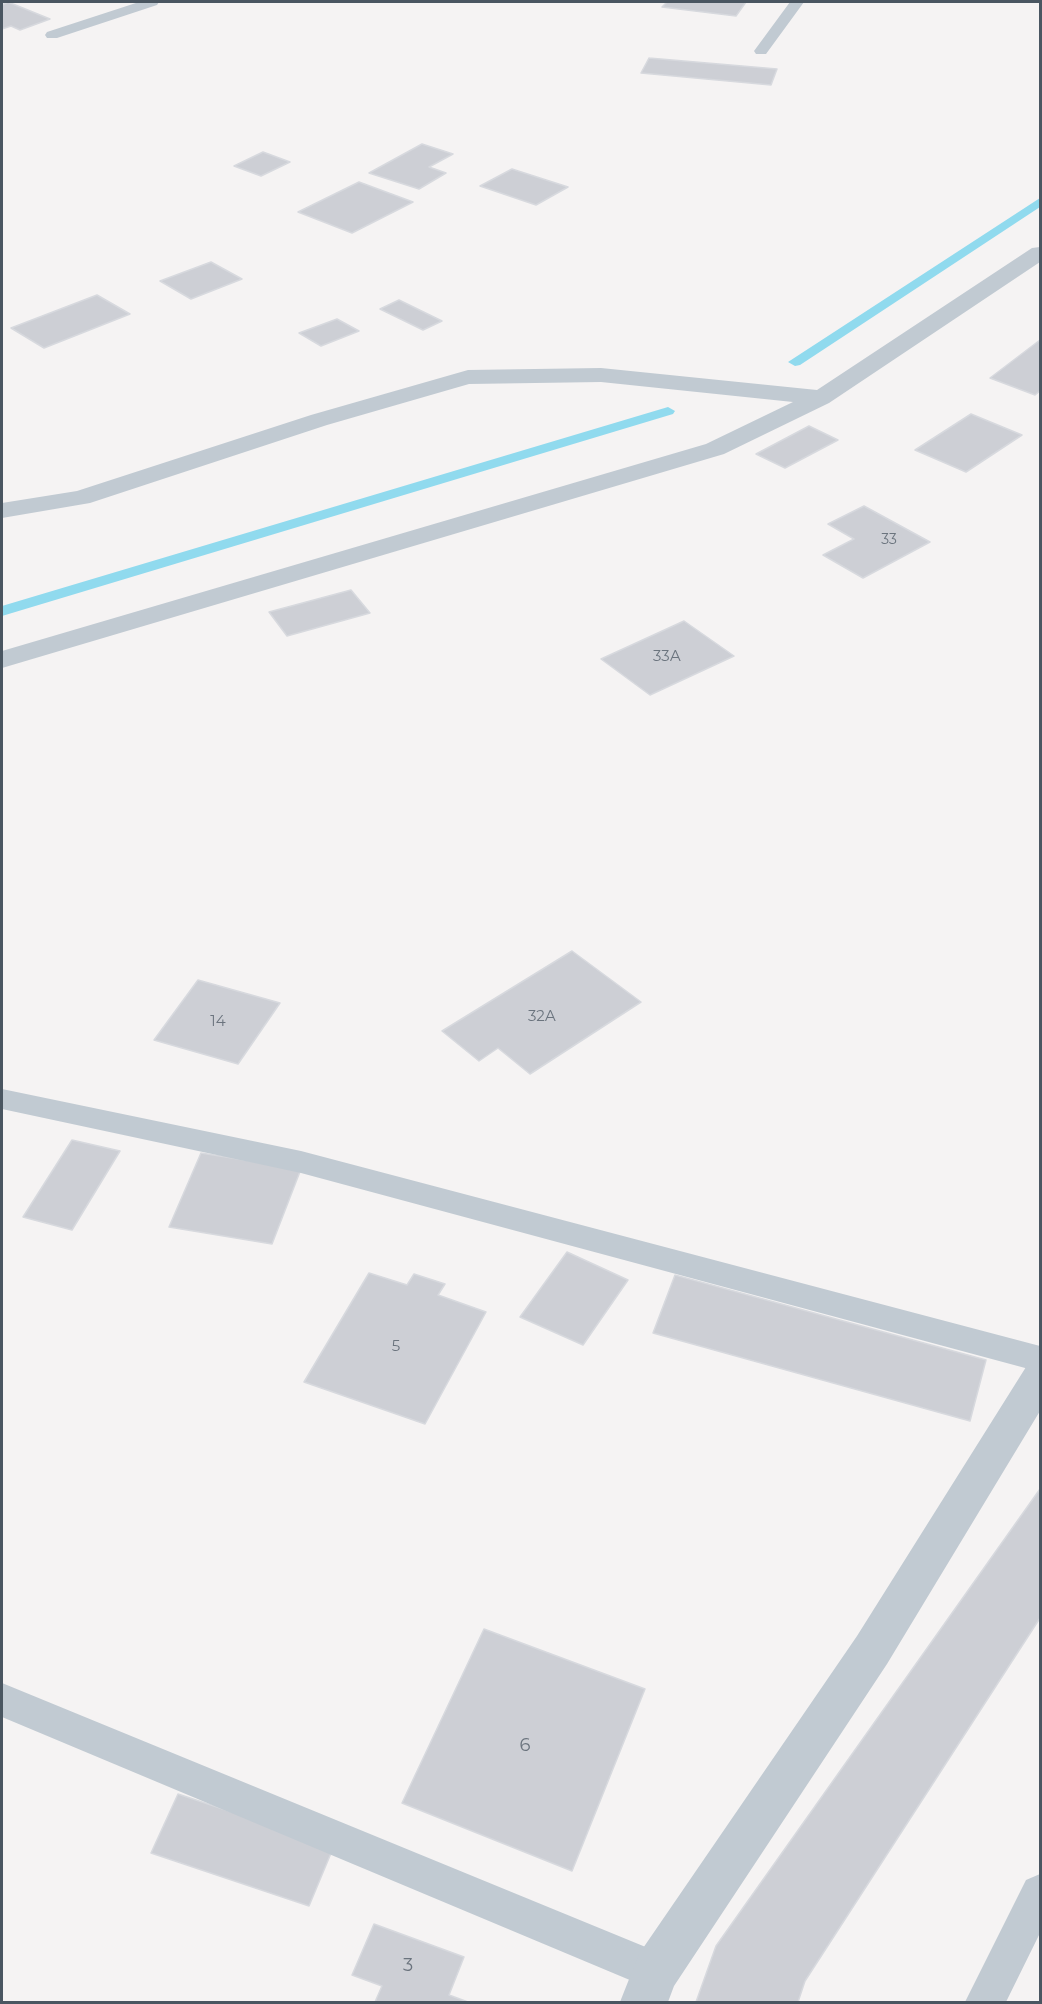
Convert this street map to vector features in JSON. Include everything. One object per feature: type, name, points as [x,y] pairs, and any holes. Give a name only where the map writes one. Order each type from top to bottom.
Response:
[{"type":"street","points":[[2,660],[715,449],[821,398],[1041,253]]},
{"type":"street","points":[[2,510],[81,498],[319,420],[468,377],[602,375],[821,398]]},
{"type":"street","points":[[650,1987],[872,1650],[1041,1378]]},
{"type":"lane","points":[[52,35],[152,2]]},
{"type":"lane","points":[[761,51],[797,2]]},
{"type":"lane","points":[[2,1100],[301,1162],[1041,1359]]},
{"type":"lane","points":[[2,1700],[650,1987]]},
{"type":"lane","points":[[985,2002],[1041,1893]]},
{"type":"building","points":[[8,2],[50,19],[20,30],[11,26],[2,29],[2,5]]},
{"type":"building","points":[[667,2],[746,2],[736,16],[662,7]]},
{"type":"building","points":[[649,58],[777,69],[771,85],[641,73]]},
{"type":"building","points":[[422,144],[453,154],[429,167],[446,173],[419,189],[369,173]]},
{"type":"building","points":[[263,152],[290,162],[261,176],[234,166]]},
{"type":"building","points":[[512,169],[568,187],[536,205],[480,186]]},
{"type":"building","points":[[359,182],[413,202],[352,233],[298,212]]},
{"type":"building","points":[[211,262],[242,279],[191,299],[160,281]]},
{"type":"building","points":[[97,295],[130,314],[44,348],[11,328]]},
{"type":"building","points":[[399,300],[442,321],[423,330],[380,309]]},
{"type":"building","points":[[337,319],[359,331],[321,346],[299,333]]},
{"type":"building","points":[[1040,340],[1040,391],[1035,395],[990,378]]},
{"type":"building","points":[[971,414],[1022,435],[966,472],[915,450]]},
{"type":"building","points":[[809,426],[838,440],[785,468],[756,454]]},
{"type":"building","points":[[864,506],[930,542],[863,578],[823,555],[854,539],[828,524]]},
{"type":"building","points":[[351,590],[370,613],[287,636],[269,612]]},
{"type":"building","points":[[684,621],[734,656],[650,695],[601,659]]},
{"type":"building","points":[[572,951],[641,1002],[530,1074],[498,1048],[479,1061],[442,1031]]},
{"type":"building","points":[[198,980],[280,1003],[238,1064],[154,1040]]},
{"type":"building","points":[[72,1140],[120,1151],[72,1230],[23,1217]]},
{"type":"building","points":[[201,1153],[301,1169],[272,1244],[169,1227]]},
{"type":"building","points":[[567,1252],[628,1280],[583,1345],[520,1317]]},
{"type":"building","points":[[369,1273],[407,1285],[414,1274],[445,1284],[438,1295],[486,1312],[425,1424],[304,1382]]},
{"type":"building","points":[[675,1275],[986,1360],[970,1421],[653,1333]]},
{"type":"building","points":[[1040,1489],[1040,1618],[805,1981],[798,2002],[696,2002],[716,1946]]},
{"type":"building","points":[[484,1629],[645,1689],[572,1871],[402,1803]]},
{"type":"building","points":[[178,1794],[334,1846],[309,1906],[151,1853]]},
{"type":"building","points":[[374,1924],[464,1957],[449,1995],[468,2002],[375,2002],[382,1986],[352,1975]]},
{"type":"waterway","points":[[795,362],[1040,202]]},
{"type":"waterway","points":[[2,611],[668,411]]}]
